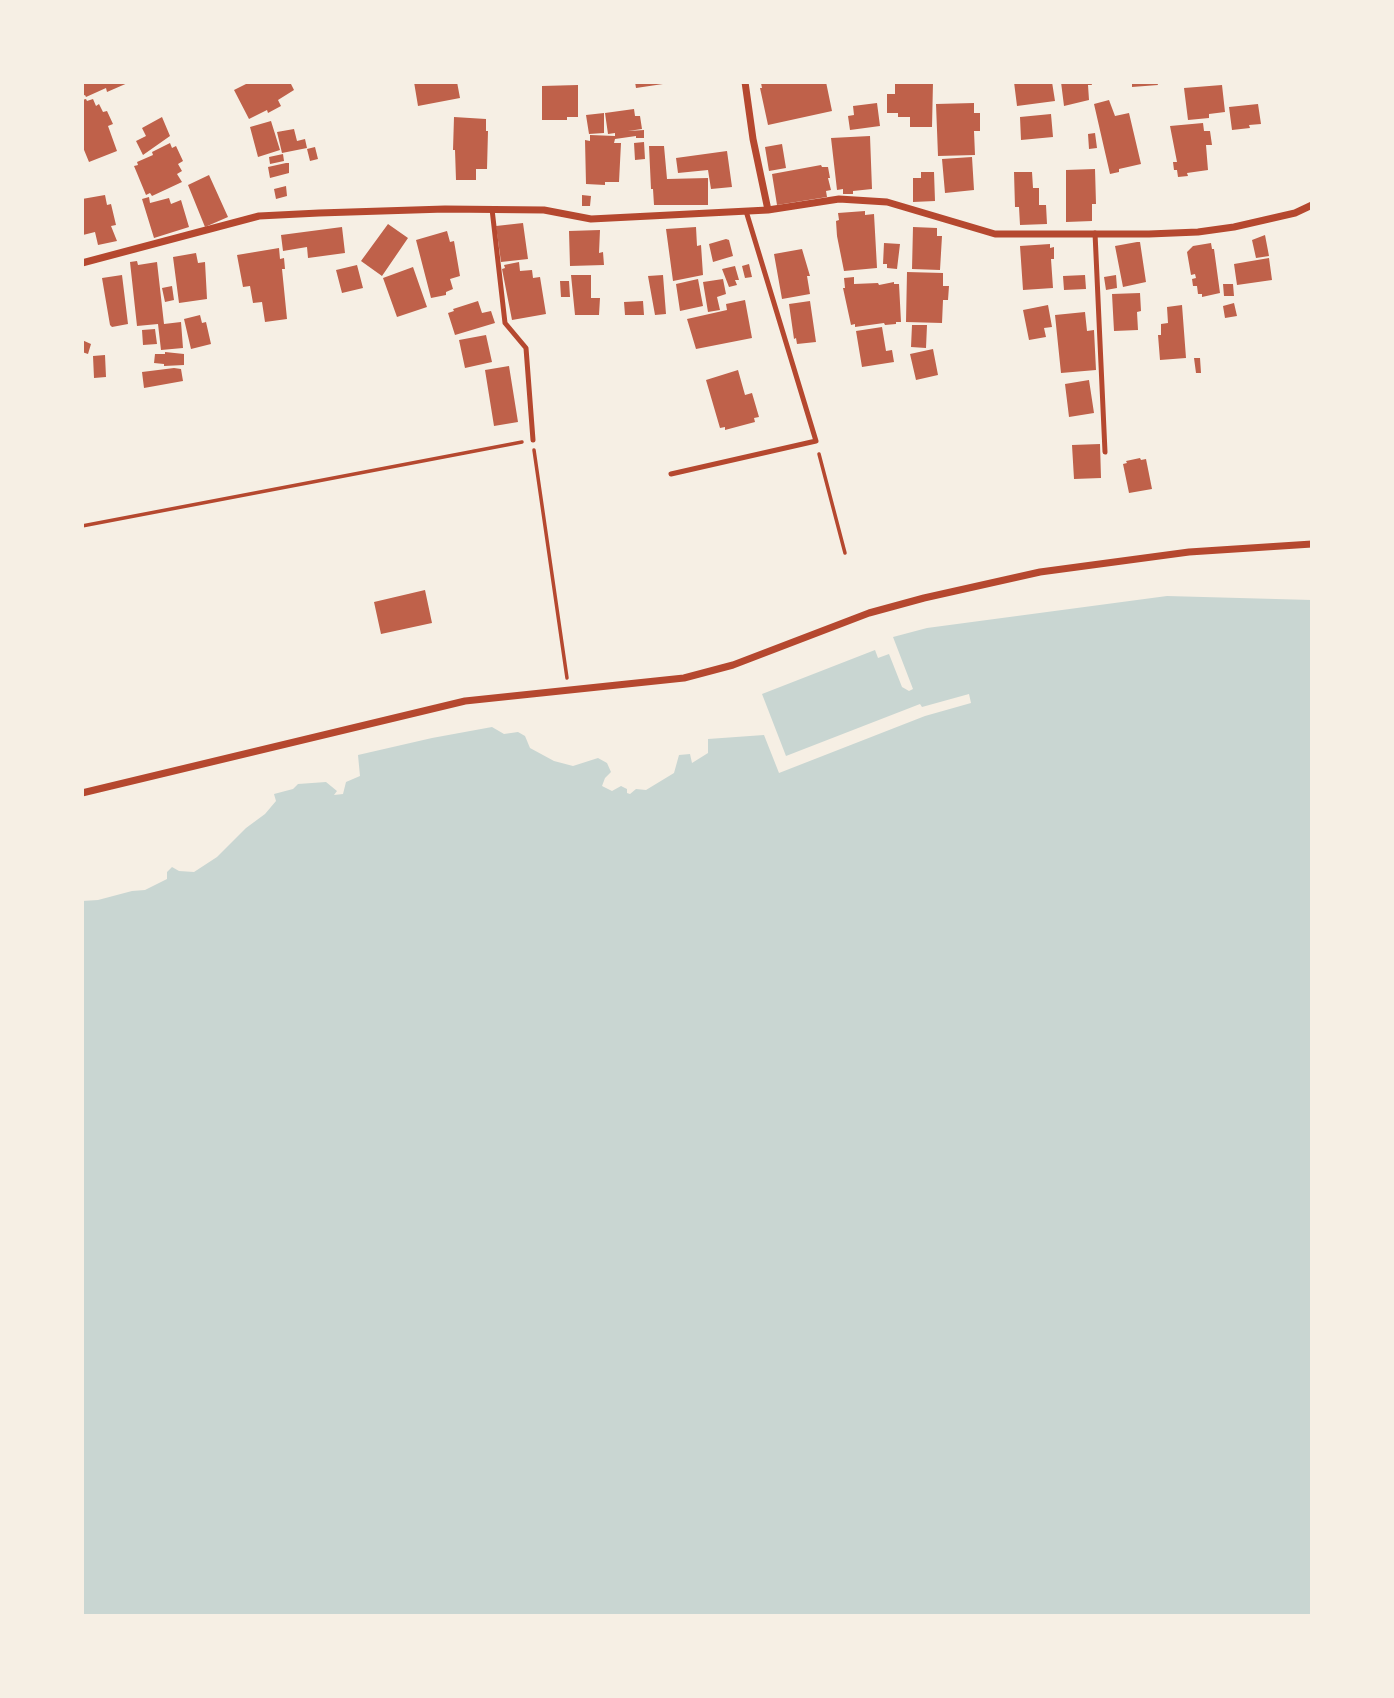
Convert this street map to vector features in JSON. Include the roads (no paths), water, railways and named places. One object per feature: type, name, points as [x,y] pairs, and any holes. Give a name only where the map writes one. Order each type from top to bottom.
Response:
[{"type":"street","points":[[746,82],[753,139],[768,210]]},
{"type":"street","points":[[82,263],[259,216],[492,209],[544,210],[591,219],[768,210],[839,200],[887,202],[995,234],[1198,232],[1264,221],[1295,213],[1312,205]]},
{"type":"street","points":[[82,793],[465,701],[684,678],[733,665],[869,613],[1040,572],[1189,552],[1312,544]]},
{"type":"lane","points":[[492,209],[505,323],[526,348],[533,440]]},
{"type":"lane","points":[[671,474],[816,441],[746,211]]},
{"type":"lane","points":[[1095,233],[1105,452]]}]
